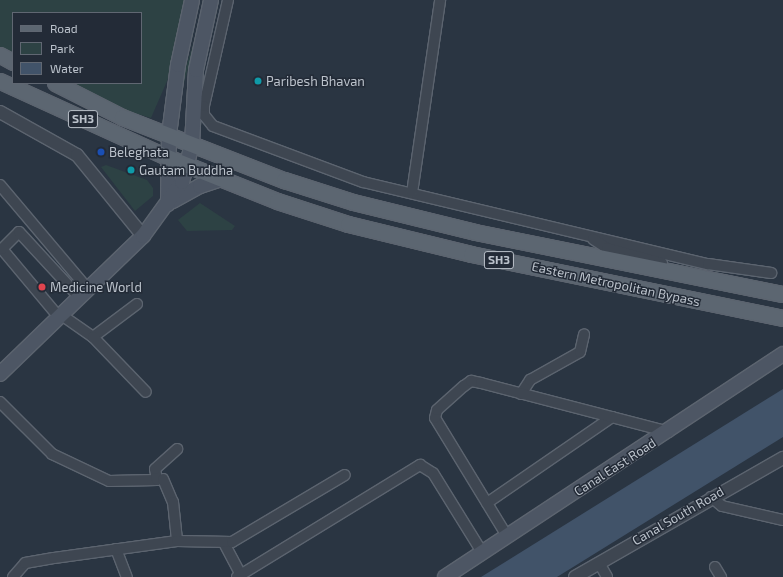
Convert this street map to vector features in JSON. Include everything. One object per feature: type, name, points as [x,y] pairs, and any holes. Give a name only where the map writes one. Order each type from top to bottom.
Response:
[{"type":"main road","points":[[168,204],[167,157],[169,135],[178,65],[192,0]]},
{"type":"main road","points":[[0,374],[82,292],[143,236],[168,204],[182,182],[188,165],[192,144],[196,70],[211,0]]},
{"type":"main road","points":[[0,55],[12,61]]},
{"type":"main road","name":"Eastern Metropolitan Bypass","points":[[0,82],[167,157],[222,179],[348,224],[471,254],[783,318]]},
{"type":"main road","name":"Eastern Metropolitan Bypass","points":[[57,84],[122,117],[353,202],[697,278],[783,294]]},
{"type":"main road","points":[[168,204],[200,186],[222,179]]},
{"type":"main road","name":"Canal East Road","points":[[444,577],[669,432],[783,354]]},
{"type":"street","points":[[228,0],[218,53],[204,106],[207,121],[307,164],[412,193],[708,264],[772,273]]},
{"type":"street","points":[[412,193],[440,0]]},
{"type":"street","points":[[201,49],[218,53]]},
{"type":"street","points":[[0,112],[77,155],[143,236]]},
{"type":"street","points":[[0,185],[82,292]]},
{"type":"street","points":[[82,292],[19,232],[2,249],[59,315],[93,337],[146,392]]},
{"type":"street","points":[[588,236],[607,248],[690,270],[697,278]]},
{"type":"street","points":[[93,337],[137,304]]},
{"type":"street","points":[[521,394],[530,380],[580,352],[584,334]]},
{"type":"street","points":[[507,536],[435,418],[437,410],[471,381],[669,432]]},
{"type":"street","points":[[0,402],[52,454],[109,481],[157,480],[155,469],[177,449]]},
{"type":"street","points":[[487,503],[612,417]]},
{"type":"street","name":"Canal South Road","points":[[575,577],[711,497],[783,458]]},
{"type":"street","points":[[224,543],[239,576],[420,465],[433,473],[482,552]]},
{"type":"street","points":[[13,577],[25,563],[177,541],[224,543],[345,474]]},
{"type":"street","points":[[163,479],[173,502],[177,541]]},
{"type":"street","points":[[711,497],[722,506],[783,520]]},
{"type":"street","points":[[116,549],[127,577]]},
{"type":"street","points":[[599,563],[607,577]]},
{"type":"street","points":[[715,567],[721,577]]},
{"type":"green space","points":[[0,0],[187,0],[174,65],[151,118],[124,110],[69,84],[142,84],[142,12],[12,12],[12,55],[0,49]]},
{"type":"green space","points":[[193,44],[194,47],[181,94],[178,93]]},
{"type":"green space","points":[[106,165],[147,180],[153,188],[153,196],[135,211],[101,167]]},
{"type":"green space","points":[[200,203],[235,226],[232,230],[187,231],[178,220]]},
{"type":"water","points":[[783,389],[783,437],[557,577],[481,577]]},
{"type":"place","name":"Paribesh Bhavan","points":[[258,81]]},
{"type":"place","name":"Beleghata","points":[[101,152]]},
{"type":"place","name":"Gautam Buddha","points":[[131,170]]},
{"type":"place","name":"Medicine World","points":[[42,287]]}]
